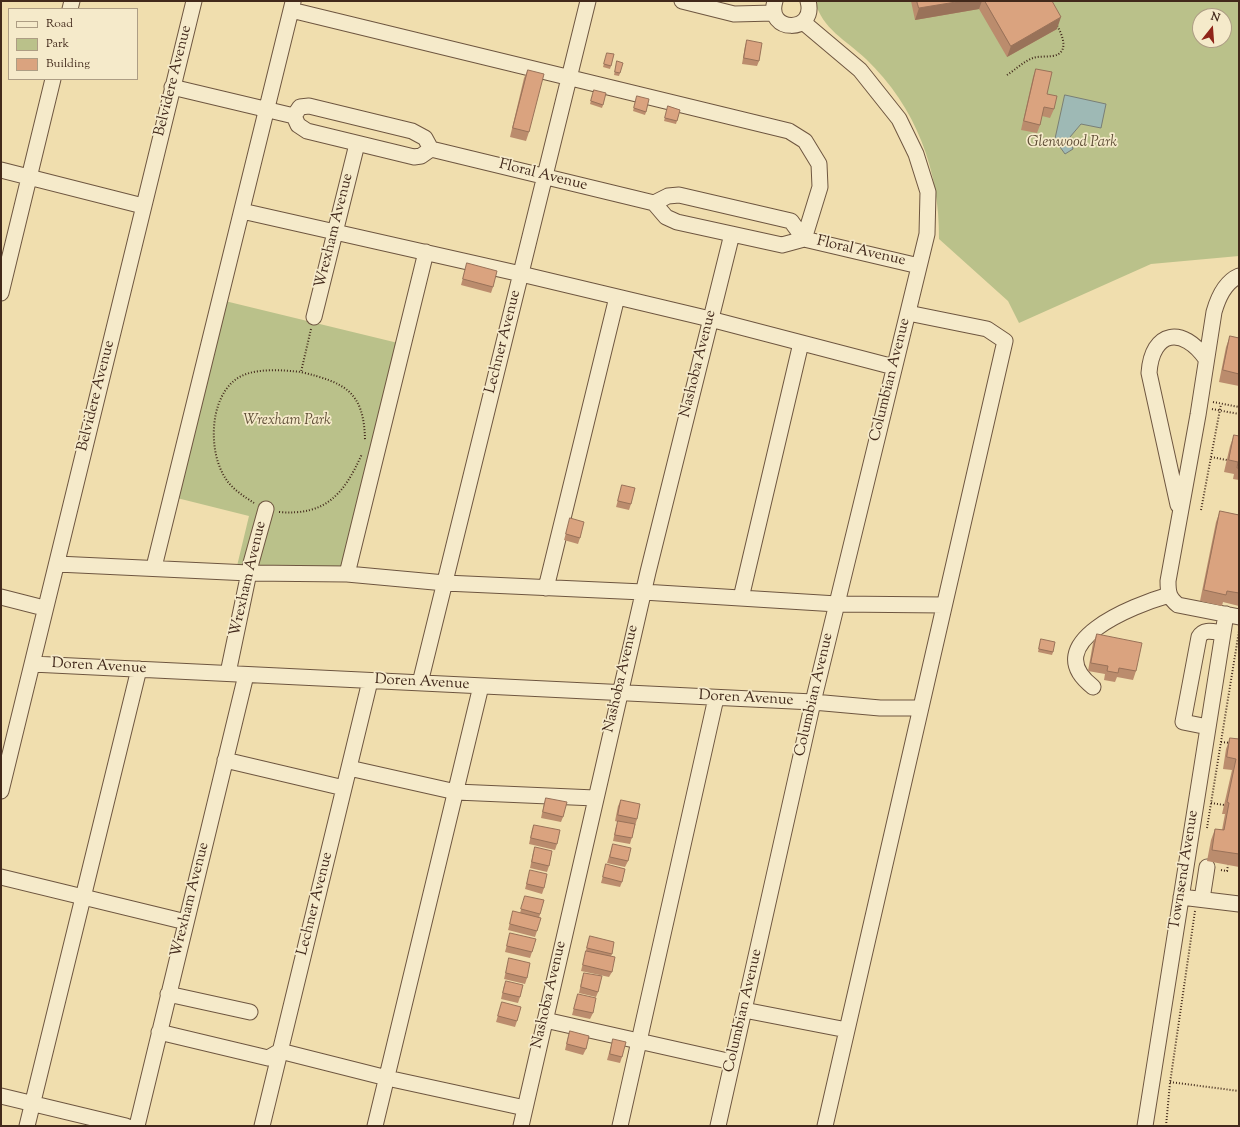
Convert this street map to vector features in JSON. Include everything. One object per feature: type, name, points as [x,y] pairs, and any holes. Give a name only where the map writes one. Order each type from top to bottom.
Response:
[{"type":"street","name":"Belvidere Avenue","points":[[1,792],[44,608],[194,1]]},
{"type":"street","name":"Lechner Avenue","points":[[420,683],[588,1]]},
{"type":"street","points":[[682,1],[734,14],[775,7],[781,22],[792,26],[803,22],[809,12],[808,1]]},
{"type":"street","points":[[154,567],[293,6],[789,131],[805,141],[819,164],[820,187],[804,239]]},
{"type":"street","name":"Columbian Avenue","points":[[718,1126],[813,702],[927,234],[928,192],[916,154],[899,119],[860,70],[803,22]]},
{"type":"street","points":[[1,293],[53,80]]},
{"type":"street","points":[[172,87],[294,116]]},
{"type":"street","points":[[309,106],[412,131],[425,138],[431,149],[421,156],[414,157],[357,144],[307,131],[298,125],[294,116],[300,107],[309,106]]},
{"type":"street","name":"Wrexham Avenue","points":[[314,317],[357,144]]},
{"type":"street","name":"Floral Avenue","points":[[431,149],[654,203],[666,217],[677,222],[782,245],[804,239],[919,266]]},
{"type":"street","points":[[1,170],[143,206]]},
{"type":"street","name":"Floral Avenue","points":[[654,203],[668,196],[679,196],[791,221],[804,239]]},
{"type":"street","points":[[242,210],[710,319],[894,367]]},
{"type":"street","name":"Nashoba Avenue","points":[[521,1126],[619,693],[732,234]]},
{"type":"street","points":[[347,574],[426,252]]},
{"type":"street","points":[[1232,616],[1178,605],[1171,600],[1168,581],[1200,403],[1206,359],[1218,299],[1226,286],[1239,276]]},
{"type":"street","points":[[546,588],[617,297]]},
{"type":"street","points":[[825,1126],[1005,340],[986,329],[908,313]]},
{"type":"street","points":[[1180,512],[1149,373],[1150,363],[1155,347],[1167,338],[1184,338],[1198,347],[1206,359]]},
{"type":"street","points":[[741,598],[802,343]]},
{"type":"street","name":"Wrexham Avenue","points":[[228,673],[249,573],[266,509]]},
{"type":"street","points":[[56,564],[154,567],[249,573],[347,574],[445,583],[643,592],[837,604],[944,606]]},
{"type":"street","points":[[1093,687],[1077,670],[1074,657],[1078,647],[1086,636],[1135,607],[1169,595]]},
{"type":"street","points":[[1,597],[44,608]]},
{"type":"street","name":"Townsend Avenue","points":[[1145,1126],[1223,633],[1232,616]]},
{"type":"street","points":[[1207,733],[1183,722],[1199,637],[1201,633],[1205,631],[1223,633]]},
{"type":"street","name":"Doren Avenue","points":[[32,664],[813,702],[880,708],[920,708]]},
{"type":"street","points":[[26,1126],[139,669]]},
{"type":"street","name":"Wrexham Avenue","points":[[137,1126],[246,675]]},
{"type":"street","name":"Lechner Avenue","points":[[262,1126],[370,681]]},
{"type":"street","points":[[375,1126],[481,686]]},
{"type":"street","points":[[620,1126],[716,698]]},
{"type":"street","points":[[225,760],[344,788]]},
{"type":"street","points":[[349,768],[456,792],[595,798]]},
{"type":"street","points":[[1202,900],[1207,867]]},
{"type":"street","points":[[1,876],[186,922]]},
{"type":"street","points":[[1181,897],[1239,904]]},
{"type":"street","points":[[168,994],[250,1012]]},
{"type":"street","points":[[744,1010],[847,1030]]},
{"type":"street","points":[[545,1020],[732,1062]]},
{"type":"street","points":[[159,1032],[268,1058],[280,1051],[387,1078],[525,1108]]},
{"type":"street","points":[[1,1096],[126,1126]]},
{"type":"path","points":[[1007,76],[1034,58],[1054,56],[1060,53],[1064,48],[1064,39],[1053,18]]},
{"type":"path","points":[[301,372],[314,317]]},
{"type":"path","points":[[364,446],[364,420],[359,405],[350,392],[341,385],[329,380],[301,372],[279,369],[257,372],[236,379],[223,394],[213,430],[215,452],[226,479],[243,496],[266,509],[293,513],[311,510],[334,498],[348,483],[362,453],[376,456]]},
{"type":"path","points":[[1200,403],[1239,407]]},
{"type":"path","points":[[1200,403],[1220,411],[1239,414]]},
{"type":"path","points":[[1201,510],[1221,404]]},
{"type":"path","points":[[1233,413],[1234,406]]},
{"type":"path","points":[[1211,457],[1227,460]]},
{"type":"path","points":[[1207,733],[1233,743]]},
{"type":"path","points":[[1211,803],[1224,805]]},
{"type":"path","points":[[1170,1082],[1239,1091]]},
{"type":"green space","name":"Glenwood Park","points":[[815,1],[1239,1],[1239,256],[1151,264],[1019,323],[1008,301],[939,239],[935,189],[930,165],[922,142],[911,119],[899,98],[884,78],[866,59],[829,27],[818,11]]},
{"type":"green space","name":"Wrexham Park","points":[[225,301],[398,343],[341,572],[237,566],[249,516],[177,498]]},
{"type":"water","points":[[1065,95],[1106,104],[1101,128],[1081,124],[1070,137],[1073,149],[1065,154],[1055,140]]},
{"type":"building","points":[[917,1],[962,1],[919,8]]},
{"type":"building","points":[[985,1],[1052,1],[1061,17],[1011,46]]},
{"type":"building","points":[[747,40],[762,43],[759,61],[744,58]]},
{"type":"building","points":[[607,53],[614,54],[611,66],[604,64]]},
{"type":"building","points":[[617,61],[623,63],[620,73],[615,72]]},
{"type":"building","points":[[1036,69],[1052,72],[1047,94],[1057,96],[1054,109],[1044,107],[1040,125],[1024,121]]},
{"type":"building","points":[[528,70],[544,74],[529,132],[513,128]]},
{"type":"building","points":[[594,90],[606,93],[603,105],[591,101]]},
{"type":"building","points":[[637,96],[649,99],[646,112],[634,108]]},
{"type":"building","points":[[668,106],[680,110],[677,121],[665,118]]},
{"type":"building","points":[[467,263],[497,271],[493,287],[463,279]]},
{"type":"building","points":[[1230,336],[1239,338],[1239,374],[1223,370]]},
{"type":"building","points":[[1234,435],[1239,436],[1239,468],[1237,468],[1238,462],[1229,460]]},
{"type":"building","points":[[622,485],[635,488],[631,504],[618,501]]},
{"type":"building","points":[[1220,511],[1239,515],[1239,593],[1227,591],[1226,595],[1204,590]]},
{"type":"building","points":[[570,518],[584,522],[580,538],[566,534]]},
{"type":"building","points":[[1097,634],[1142,643],[1136,671],[1119,668],[1118,673],[1107,671],[1108,666],[1091,663]]},
{"type":"building","points":[[1041,639],[1055,642],[1053,652],[1039,649]]},
{"type":"building","points":[[1230,738],[1239,739],[1239,854],[1212,850],[1215,829],[1224,830],[1229,803],[1227,802],[1236,759],[1227,757]]},
{"type":"building","points":[[546,798],[567,802],[563,817],[543,812]]},
{"type":"building","points":[[621,800],[640,804],[637,819],[618,815]]},
{"type":"building","points":[[618,821],[635,824],[632,838],[615,835]]},
{"type":"building","points":[[534,825],[560,830],[557,844],[531,838]]},
{"type":"building","points":[[613,844],[631,848],[628,861],[610,857]]},
{"type":"building","points":[[535,847],[552,851],[549,866],[532,862]]},
{"type":"building","points":[[606,864],[625,869],[622,882],[603,877]]},
{"type":"building","points":[[530,870],[547,874],[544,888],[527,884]]},
{"type":"building","points":[[525,896],[544,900],[540,914],[521,909]]},
{"type":"building","points":[[513,911],[541,918],[537,931],[510,924]]},
{"type":"building","points":[[510,933],[536,939],[532,952],[507,946]]},
{"type":"building","points":[[590,936],[614,942],[612,954],[587,948]]},
{"type":"building","points":[[586,951],[615,957],[612,972],[583,965]]},
{"type":"building","points":[[509,958],[530,963],[527,978],[506,973]]},
{"type":"building","points":[[584,973],[602,976],[598,992],[581,987]]},
{"type":"building","points":[[506,981],[523,985],[520,997],[503,993]]},
{"type":"building","points":[[578,994],[596,998],[593,1013],[574,1009]]},
{"type":"building","points":[[502,1002],[521,1007],[517,1021],[498,1016]]},
{"type":"building","points":[[570,1031],[589,1036],[586,1049],[567,1044]]},
{"type":"building","points":[[613,1039],[626,1042],[622,1057],[610,1054]]}]
